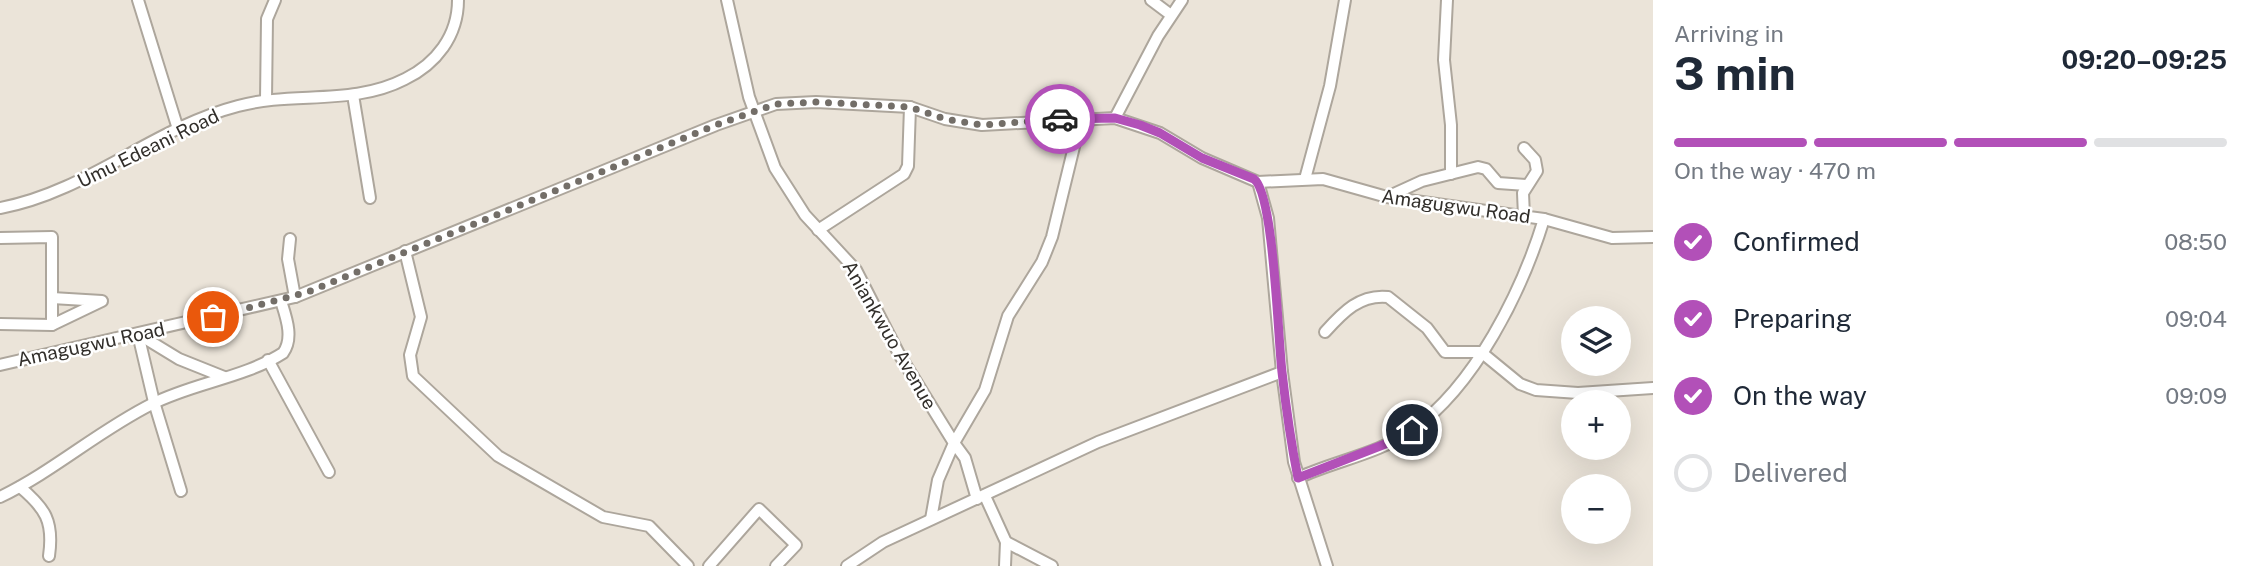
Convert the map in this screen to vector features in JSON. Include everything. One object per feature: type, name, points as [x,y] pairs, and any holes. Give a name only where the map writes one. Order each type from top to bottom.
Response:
[{"type":"street","points":[[138,0],[178,129]]},
{"type":"street","points":[[266,99],[267,19],[275,0]]},
{"type":"street","name":"Umu Edeani Road","points":[[0,208],[55,194],[178,129],[217,112],[266,99],[353,95],[403,80],[438,57],[453,30],[458,0]]},
{"type":"street","name":"Aniankwuo Avenue","points":[[727,0],[753,111],[775,168],[789,193],[818,230],[856,270],[899,354],[969,469],[1006,542]]},
{"type":"street","points":[[1151,0],[1171,15]]},
{"type":"street","points":[[1115,118],[1171,15],[1182,0]]},
{"type":"street","points":[[1305,178],[1330,86],[1345,0]]},
{"type":"street","points":[[1447,0],[1444,60],[1451,125],[1451,174]]},
{"type":"street","points":[[353,95],[370,198]]},
{"type":"street","name":"Amagugwu Road","points":[[0,365],[295,297],[776,104],[816,102],[910,107],[945,119],[982,125],[1115,118],[1160,133],[1202,158],[1258,182],[1305,178],[1336,181],[1387,197],[1544,219],[1612,238],[1653,237]]},
{"type":"street","points":[[818,230],[904,174],[908,166],[910,107]]},
{"type":"street","points":[[931,519],[938,480],[954,443],[985,390],[1008,316],[1042,262],[1056,225],[1066,168],[1080,118]]},
{"type":"street","points":[[1524,148],[1537,167],[1536,176],[1527,185],[1522,199],[1524,216]]},
{"type":"street","points":[[1387,197],[1422,181],[1478,167],[1486,169],[1498,183],[1527,185]]},
{"type":"street","points":[[1258,182],[1268,218],[1282,372],[1298,478],[1327,566]]},
{"type":"street","points":[[1298,478],[1393,441],[1412,430],[1452,392],[1514,300],[1544,219]]},
{"type":"street","points":[[0,238],[52,237],[52,325]]},
{"type":"street","points":[[290,239],[288,259],[295,297]]},
{"type":"street","points":[[405,251],[421,317],[410,355],[413,376],[498,456],[603,517],[649,526],[688,566]]},
{"type":"street","points":[[1325,332],[1343,313],[1363,299],[1388,297],[1427,328],[1445,352],[1481,352],[1520,384],[1536,390],[1578,393],[1653,388]]},
{"type":"street","points":[[0,324],[52,325],[102,301],[52,298]]},
{"type":"street","points":[[0,497],[45,474],[93,437],[154,402],[283,352],[288,342],[281,300]]},
{"type":"street","points":[[138,334],[179,359],[224,377]]},
{"type":"street","points":[[138,334],[154,402],[181,491]]},
{"type":"street","points":[[268,360],[329,472]]},
{"type":"street","points":[[847,566],[883,542],[1098,442],[1282,372]]},
{"type":"street","points":[[20,487],[44,507],[51,541],[49,556]]},
{"type":"street","points":[[709,566],[759,509],[796,545],[776,566]]},
{"type":"street","points":[[1005,566],[1006,542],[1052,566]]},
{"type":"way so far","points":[[213,317],[308,292],[716,125],[776,104],[872,103],[910,107],[945,119],[982,125],[1060,119]]},
{"type":"route","points":[[1060,119],[1126,120],[1160,133],[1202,158],[1254,179],[1260,185],[1268,218],[1282,372],[1298,478],[1323,466],[1393,441],[1412,430]]}]
